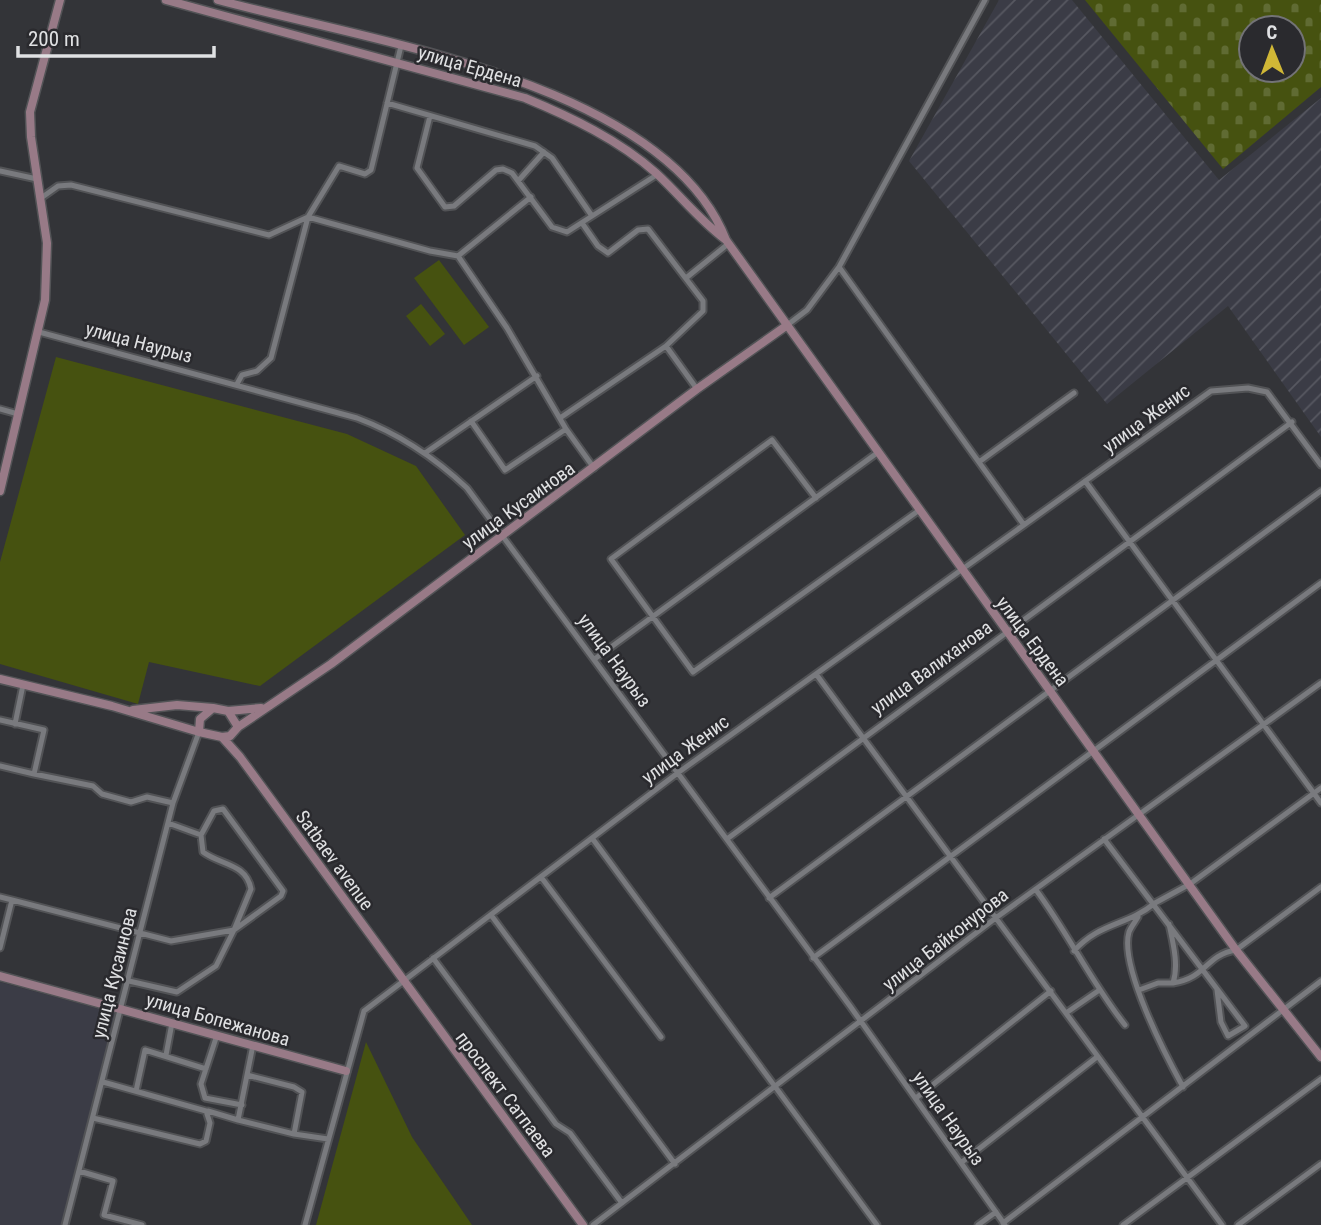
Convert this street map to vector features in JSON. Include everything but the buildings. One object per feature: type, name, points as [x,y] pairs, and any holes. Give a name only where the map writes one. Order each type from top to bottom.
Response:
[{"type":"street","points":[[0,491],[39,332],[47,275],[47,243],[30,112],[60,0]]},
{"type":"street","name":"улица Ердена","points":[[166,0],[526,98],[574,119],[641,160],[658,174],[705,225],[727,242]]},
{"type":"street","name":"улица Ердена","points":[[218,0],[401,46],[529,85],[616,127],[689,180],[717,216],[727,242],[918,511],[1051,690],[1236,950],[1321,1057]]},
{"type":"street","points":[[786,326],[807,310],[839,267],[985,0]]},
{"type":"street","points":[[237,384],[242,375],[257,371],[271,358],[307,217],[339,166],[365,174],[371,170],[401,46]]},
{"type":"street","points":[[387,103],[535,146],[544,152],[592,216]]},
{"type":"street","points":[[430,116],[417,169],[445,207],[454,206],[498,168],[512,173],[556,231],[567,232],[658,174]]},
{"type":"street","points":[[518,181],[544,152]]},
{"type":"street","points":[[0,171],[37,179]]},
{"type":"street","points":[[41,198],[58,187],[71,185],[270,235],[307,217],[429,251],[458,256],[537,376],[566,429],[594,468]]},
{"type":"street","points":[[458,256],[531,197]]},
{"type":"street","points":[[560,418],[666,346],[703,311],[703,301],[648,229],[638,230],[608,253],[598,246],[582,223]]},
{"type":"street","points":[[686,278],[727,242]]},
{"type":"street","points":[[839,267],[1024,525]]},
{"type":"street","name":"улица Кусаинова","points":[[237,729],[331,664],[697,389],[786,326]]},
{"type":"street","name":"улица Наурыз","points":[[39,332],[357,418],[387,429],[425,453],[467,488],[596,658],[862,1022],[1004,1224]]},
{"type":"street","points":[[666,346],[697,389]]},
{"type":"street","points":[[425,453],[537,376]]},
{"type":"street","name":"улица Женис","points":[[305,1225],[363,1011],[679,772],[1211,391],[1248,388],[1267,392],[1292,422]]},
{"type":"street","points":[[979,462],[1073,393]]},
{"type":"street","points":[[0,409],[18,414]]},
{"type":"street","points":[[471,421],[505,470],[566,429]]},
{"type":"street","points":[[1292,422],[1321,465]]},
{"type":"street","name":"улица Валиханова","points":[[727,839],[1292,422]]},
{"type":"street","points":[[816,498],[771,441],[612,557],[693,672],[918,511]]},
{"type":"street","points":[[596,658],[877,453]]},
{"type":"street","points":[[1085,481],[1321,803]]},
{"type":"street","points":[[769,898],[1321,491]]},
{"type":"street","points":[[813,958],[1321,583]]},
{"type":"street","points":[[817,674],[949,857],[1051,991],[1141,1119],[1188,1177],[1222,1225]]},
{"type":"street","points":[[0,679],[222,737],[240,757]]},
{"type":"street","name":"улица Байконурова","points":[[593,1225],[997,917],[1321,683]]},
{"type":"street","points":[[15,724],[23,685]]},
{"type":"street","points":[[126,710],[177,705],[228,711],[267,707]]},
{"type":"street","points":[[199,732],[200,719],[213,708]]},
{"type":"street","points":[[228,711],[237,729],[240,757]]},
{"type":"street","points":[[0,720],[44,730],[34,774]]},
{"type":"street","points":[[222,737],[237,729]]},
{"type":"street","name":"улица Кусаинова","points":[[65,1225],[173,803],[199,732]]},
{"type":"street","name":"Satbaev avenue","points":[[240,757],[402,981]]},
{"type":"street","points":[[0,766],[93,786],[102,794],[131,802],[147,797],[173,803]]},
{"type":"street","points":[[1182,1087],[1161,1046],[1129,964],[1129,932],[1138,917],[1155,903],[1190,884],[1321,788]]},
{"type":"street","points":[[0,897],[171,941],[234,930],[281,896],[281,886],[223,810],[214,811],[201,835],[203,852],[238,867],[250,883],[251,889],[234,930],[216,966],[177,992],[129,981]]},
{"type":"street","points":[[168,823],[201,835]]},
{"type":"street","points":[[592,838],[877,1225]]},
{"type":"street","points":[[1104,839],[1155,903],[1245,1026],[1228,1036],[1221,1022],[1217,990]]},
{"type":"street","points":[[541,877],[661,1037]]},
{"type":"street","points":[[1139,990],[1158,983],[1173,983],[1197,977],[1219,955],[1236,950],[1321,887]]},
{"type":"street","points":[[1036,890],[1057,918],[1098,991],[1125,1025]]},
{"type":"street","points":[[0,944],[12,900]]},
{"type":"street","points":[[491,915],[675,1164]]},
{"type":"street","points":[[1074,951],[1096,932],[1138,917]]},
{"type":"street","points":[[1168,922],[1174,949],[1176,975],[1173,983]]},
{"type":"street","points":[[433,958],[556,1124],[570,1133],[622,1203]]},
{"type":"street","name":"улица Бопежанова","points":[[0,976],[346,1071]]},
{"type":"street","name":"проспект Сатпаева","points":[[402,981],[583,1225]]},
{"type":"street","points":[[1004,1224],[1321,981]]},
{"type":"street","points":[[916,1098],[1051,991]]},
{"type":"street","points":[[1066,1013],[1098,991]]},
{"type":"street","points":[[166,1055],[173,1023]]},
{"type":"street","points":[[217,1035],[201,1084],[205,1098],[242,1105]]},
{"type":"street","points":[[238,1120],[253,1045]]},
{"type":"street","points":[[136,1091],[143,1052],[148,1050],[206,1069]]},
{"type":"street","points":[[962,1162],[1097,1057]]},
{"type":"street","points":[[247,1075],[294,1087],[302,1092],[294,1133]]},
{"type":"street","points":[[1123,1225],[1321,1079]]},
{"type":"street","points":[[103,1082],[238,1120],[328,1139]]},
{"type":"street","points":[[93,1118],[200,1144],[206,1140],[210,1123],[206,1111]]},
{"type":"street","points":[[1238,1225],[1321,1164]]},
{"type":"street","points":[[79,1171],[113,1181],[104,1215],[142,1225]]},
{"type":"street","points":[[978,1225],[996,1212]]},
{"type":"shaded area","points":[[999,0],[1072,0],[1219,180],[1321,98],[1321,437],[1228,306],[1107,404],[909,161]]},
{"type":"shaded area","points":[[0,982],[118,1014],[61,1225],[0,1225]]},
{"type":"green space","points":[[1085,0],[1321,0],[1321,87],[1223,169]]},
{"type":"green space","points":[[439,260],[489,327],[464,345],[414,278]]},
{"type":"green space","points":[[421,304],[445,334],[430,346],[406,316]]},
{"type":"green space","points":[[56,357],[347,434],[416,466],[465,535],[260,686],[149,662],[138,704],[0,664],[0,562]]},
{"type":"green space","points":[[366,1042],[412,1137],[472,1225],[316,1225]]}]
